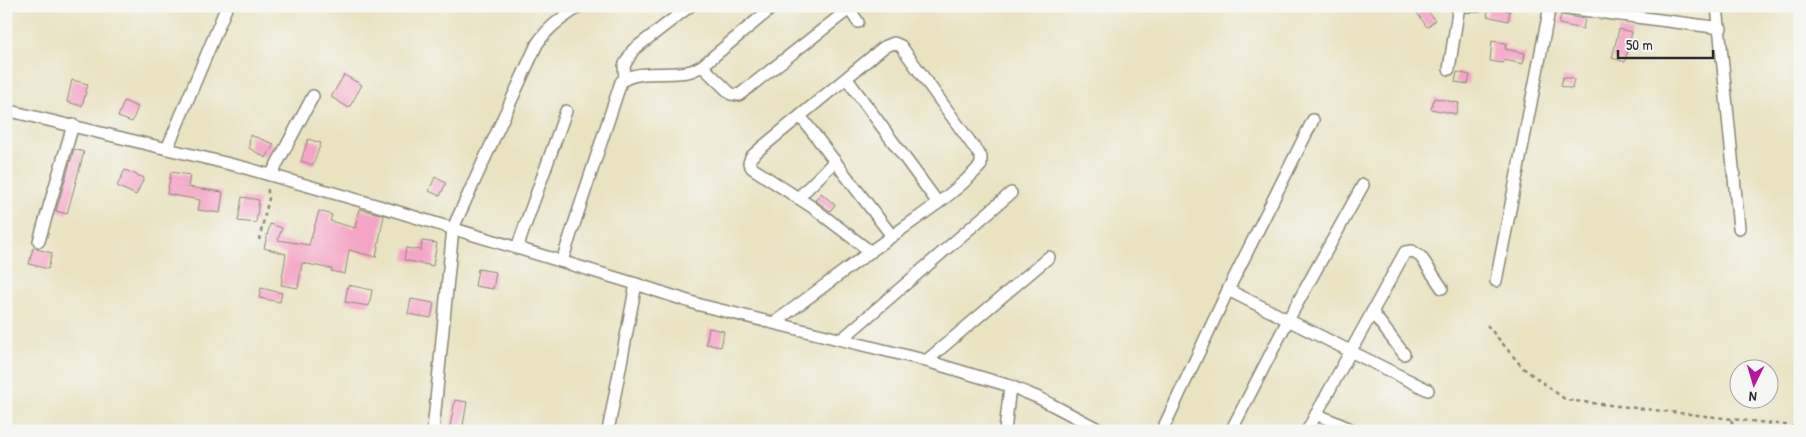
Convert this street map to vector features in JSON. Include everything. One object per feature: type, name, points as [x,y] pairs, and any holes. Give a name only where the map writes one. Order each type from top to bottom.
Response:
[{"type":"street","points":[[167,149],[227,6]]},
{"type":"street","points":[[433,431],[453,228],[537,44],[546,31],[580,6]]},
{"type":"street","points":[[625,79],[624,66],[633,50],[690,6]]},
{"type":"street","points":[[562,261],[619,86],[625,79],[663,72],[692,71],[702,66],[774,6]]},
{"type":"street","points":[[1449,69],[1459,6]]},
{"type":"street","points":[[1467,6],[1478,6]]},
{"type":"street","points":[[1496,281],[1551,6],[1721,28]]},
{"type":"street","points":[[1717,6],[1721,28],[1739,228]]},
{"type":"street","points":[[702,66],[731,94],[739,95],[848,8],[858,22]]},
{"type":"street","points":[[775,322],[871,252],[892,236],[938,203],[978,168],[982,159],[902,46],[894,43],[887,44],[751,157],[749,164],[752,168],[812,207],[871,252]]},
{"type":"street","points":[[847,79],[938,203]]},
{"type":"street","points":[[271,175],[313,96]]},
{"type":"street","points":[[6,110],[271,175],[562,261],[700,305],[926,360],[1010,386],[1080,425],[1102,431]]},
{"type":"street","points":[[518,248],[566,111]]},
{"type":"street","points":[[801,117],[892,236]]},
{"type":"street","points":[[1162,431],[1228,290],[1313,120]]},
{"type":"street","points":[[39,241],[73,125]]},
{"type":"street","points":[[798,198],[835,161]]},
{"type":"street","points":[[1232,431],[1288,320],[1363,185]]},
{"type":"street","points":[[842,339],[1011,193]]},
{"type":"street","points":[[1307,431],[1405,252],[1412,251],[1421,256],[1442,288]]},
{"type":"street","points":[[926,360],[1049,258]]},
{"type":"street","points":[[608,431],[636,284]]},
{"type":"street","points":[[1228,290],[1428,390]]},
{"type":"street","points":[[1372,312],[1404,354]]},
{"type":"street","points":[[1005,431],[1010,386]]},
{"type":"street","points":[[1316,414],[1355,431]]},
{"type":"path","points":[[259,240],[269,198],[267,188],[271,175]]},
{"type":"path","points":[[1487,325],[1523,368],[1566,400],[1800,428]]},
{"type":"path","points":[[1731,420],[1736,431]]},
{"type":"building","points":[[1412,6],[1425,6],[1435,21],[1427,27]]},
{"type":"building","points":[[1489,6],[1510,11],[1508,21],[1487,16]]},
{"type":"building","points":[[1561,15],[1585,19],[1583,29],[1559,24]]},
{"type":"building","points":[[1619,29],[1632,32],[1625,62],[1612,58]]},
{"type":"building","points":[[1492,41],[1506,43],[1505,49],[1525,53],[1523,64],[1504,60],[1503,63],[1490,61]]},
{"type":"building","points":[[1457,72],[1470,75],[1468,84],[1455,82]]},
{"type":"building","points":[[344,75],[362,85],[349,108],[331,97]]},
{"type":"building","points":[[1563,77],[1574,79],[1572,89],[1561,86]]},
{"type":"building","points":[[72,80],[88,84],[82,106],[67,102]]},
{"type":"building","points":[[1434,98],[1459,103],[1456,114],[1431,109]]},
{"type":"building","points":[[124,101],[138,107],[132,122],[118,117]]},
{"type":"building","points":[[250,135],[274,144],[266,158],[249,148]]},
{"type":"building","points":[[308,139],[321,143],[313,165],[301,161]]},
{"type":"building","points":[[74,149],[84,152],[67,214],[56,211]]},
{"type":"building","points":[[125,170],[144,178],[136,195],[117,186]]},
{"type":"building","points":[[171,172],[190,175],[188,187],[223,192],[220,213],[198,210],[200,200],[167,194]]},
{"type":"building","points":[[435,177],[446,183],[440,196],[429,191]]},
{"type":"building","points":[[821,193],[835,205],[830,211],[815,200]]},
{"type":"building","points":[[242,197],[259,200],[256,223],[238,221]]},
{"type":"building","points":[[359,209],[384,215],[376,257],[349,250],[345,274],[331,271],[332,269],[302,263],[298,288],[281,285],[286,254],[264,248],[270,224],[282,228],[278,240],[309,245],[319,211],[332,215],[330,221],[355,228]]},
{"type":"building","points":[[422,241],[437,243],[433,266],[404,260],[406,248],[421,250]]},
{"type":"building","points":[[33,248],[52,253],[48,269],[29,264]]},
{"type":"building","points":[[478,269],[496,272],[493,289],[475,286]]},
{"type":"building","points":[[348,285],[372,290],[369,306],[345,302]]},
{"type":"building","points":[[261,288],[282,293],[280,302],[259,298]]},
{"type":"building","points":[[411,299],[434,303],[431,318],[408,314]]},
{"type":"building","points":[[709,328],[724,331],[721,347],[706,344]]},
{"type":"building","points":[[455,400],[467,402],[462,431],[449,431]]}]
